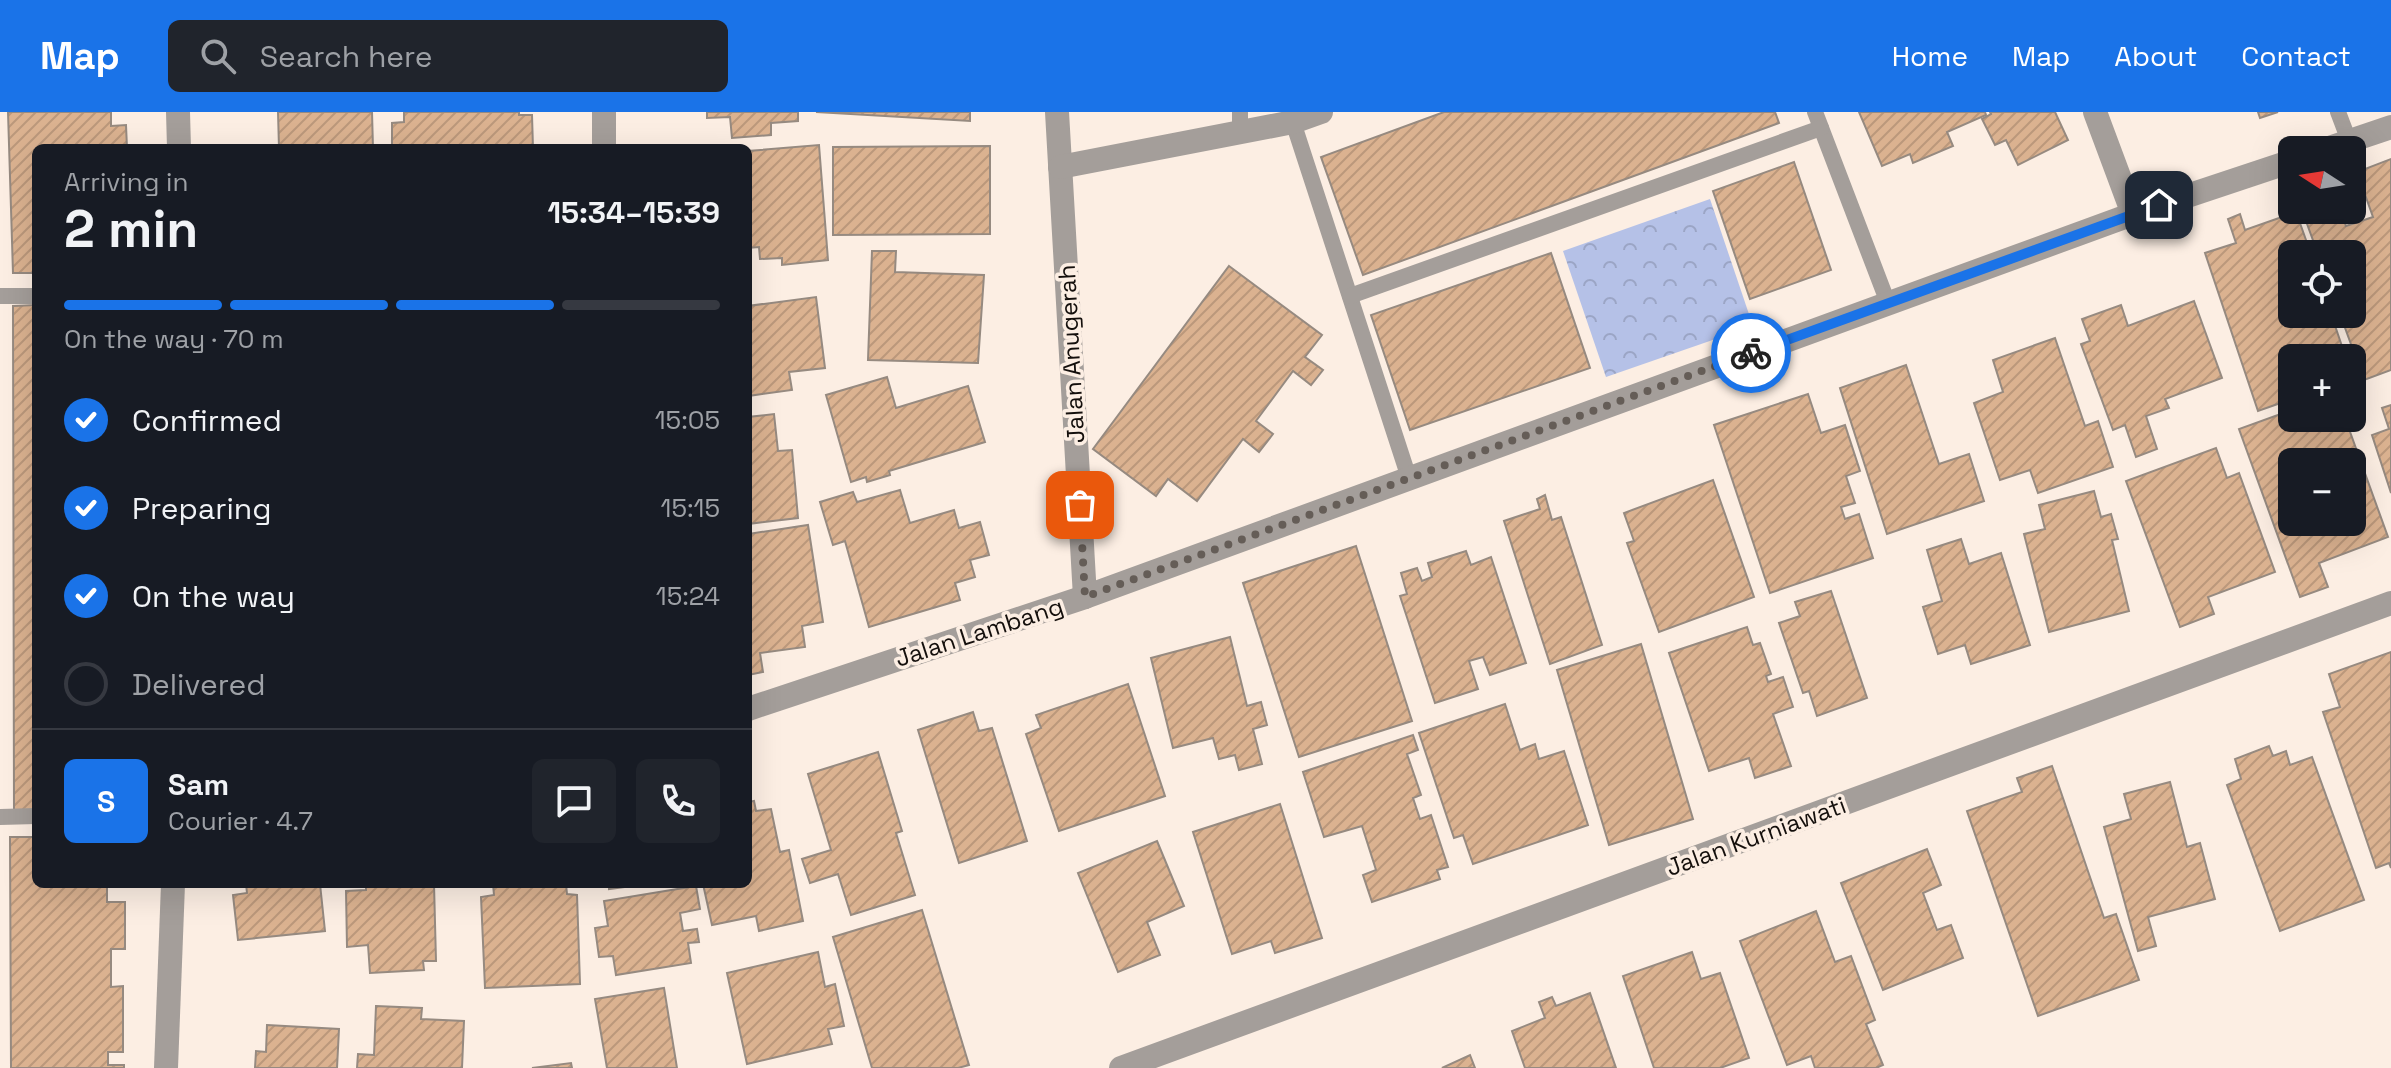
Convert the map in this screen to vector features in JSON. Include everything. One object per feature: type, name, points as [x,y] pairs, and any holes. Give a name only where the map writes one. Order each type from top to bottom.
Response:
[{"type":"street","points":[[178,112],[179,144]]},
{"type":"street","points":[[604,112],[604,144]]},
{"type":"street","name":"Jalan Anugerah","points":[[1057,112],[1085,597]]},
{"type":"street","points":[[1060,167],[1240,122],[1293,122],[1321,112]]},
{"type":"street","points":[[2095,112],[2133,214]]},
{"type":"street","points":[[2364,136],[2391,127]]},
{"type":"street","name":"Jalan Lambang","points":[[752,708],[1085,597],[2133,214],[2278,166]]},
{"type":"street","name":"Jalan Kurniawati","points":[[1121,1068],[2391,603]]},
{"type":"street","points":[[166,1068],[173,888]]},
{"type":"lane","points":[[2338,112],[2347,136]]},
{"type":"lane","points":[[1350,296],[1818,120],[1888,303]]},
{"type":"lane","points":[[1293,122],[1409,478]]},
{"type":"lane","points":[[0,296],[32,296]]},
{"type":"lane","points":[[0,817],[32,816]]},
{"type":"green space","points":[[1710,199],[1753,326],[1606,377],[1563,251]]},
{"type":"building","points":[[8,112],[111,112],[111,126],[126,125],[127,144],[32,144],[32,273],[13,273]]},
{"type":"building","points":[[278,112],[372,112],[373,144],[279,144]]},
{"type":"building","points":[[404,112],[519,112],[519,115],[532,115],[533,144],[392,144],[392,123],[404,122]]},
{"type":"building","points":[[707,112],[798,112],[798,121],[771,123],[771,135],[732,138],[730,117],[707,118]]},
{"type":"building","points":[[816,112],[970,112],[970,121]]},
{"type":"building","points":[[1444,112],[1775,112],[1779,123],[1363,275],[1321,157]]},
{"type":"building","points":[[1859,112],[1985,112],[1986,115],[1947,132],[1953,146],[1913,163],[1910,154],[1882,166]]},
{"type":"building","points":[[1990,112],[2055,112],[2068,140],[2018,165],[2006,140],[1995,145],[1982,119]]},
{"type":"building","points":[[2258,112],[2278,112],[2260,118]]},
{"type":"building","points":[[819,145],[828,260],[782,265],[782,258],[760,259],[759,247],[752,248],[752,151]]},
{"type":"building","points":[[990,146],[990,234],[833,235],[833,147]]},
{"type":"building","points":[[2391,159],[2391,370],[2366,379],[2366,344],[2351,344],[2345,328],[2366,328],[2366,240],[2313,240],[2307,224],[2366,224],[2366,219],[2373,217],[2366,197],[2366,169]]},
{"type":"building","points":[[1794,162],[1831,270],[1750,299],[1713,191]]},
{"type":"building","points":[[2240,214],[2245,230],[2278,218],[2278,224],[2300,224],[2306,240],[2278,240],[2278,328],[2336,328],[2341,344],[2278,344],[2278,404],[2258,411],[2205,253],[2236,243],[2228,219]]},
{"type":"building","points":[[872,251],[896,251],[895,272],[984,275],[978,363],[868,360]]},
{"type":"building","points":[[1551,253],[1590,368],[1410,430],[1371,315]]},
{"type":"building","points":[[1229,266],[1322,335],[1305,357],[1323,370],[1311,385],[1293,371],[1256,421],[1273,434],[1259,452],[1243,439],[1197,501],[1168,479],[1156,496],[1093,449]]},
{"type":"building","points":[[816,297],[825,368],[789,372],[792,390],[752,395],[752,305]]},
{"type":"building","points":[[2194,301],[2222,378],[2165,399],[2169,408],[2146,416],[2157,449],[2136,457],[2125,425],[2113,430],[2081,344],[2090,341],[2082,319],[2121,305],[2128,326]]},
{"type":"building","points":[[32,305],[32,812],[14,813],[13,306]]},
{"type":"building","points":[[2055,338],[2085,426],[2098,421],[2113,467],[2038,493],[2030,470],[2000,480],[1974,403],[2003,392],[1993,360]]},
{"type":"building","points":[[1906,365],[1939,464],[1969,454],[1984,501],[1887,534],[1840,388]]},
{"type":"building","points":[[887,377],[896,408],[968,386],[985,442],[889,471],[890,475],[867,482],[866,477],[851,482],[826,395]]},
{"type":"building","points":[[1808,394],[1821,433],[1845,425],[1860,471],[1846,476],[1855,503],[1841,507],[1845,519],[1859,514],[1873,558],[1770,593],[1714,425]]},
{"type":"building","points":[[2391,405],[2391,493],[2372,435],[2389,429],[2382,408]]},
{"type":"building","points":[[774,414],[778,451],[792,450],[798,518],[752,524],[752,417]]},
{"type":"building","points":[[2278,415],[2278,432],[2350,432],[2356,448],[2278,448],[2278,536],[2366,536],[2366,476],[2388,537],[2319,563],[2328,587],[2300,597],[2239,429]]},
{"type":"building","points":[[2216,448],[2227,478],[2239,473],[2275,572],[2208,597],[2214,614],[2180,627],[2126,481]]},
{"type":"building","points":[[1713,480],[1754,597],[1659,632],[1627,543],[1634,541],[1624,513]]},
{"type":"building","points":[[900,490],[910,523],[954,510],[959,528],[980,522],[989,555],[970,560],[975,577],[955,583],[960,600],[869,627],[845,541],[833,545],[820,502],[853,492],[857,502]]},
{"type":"building","points":[[2094,491],[2101,517],[2111,514],[2118,539],[2112,540],[2129,611],[2049,632],[2024,534],[2045,529],[2039,505]]},
{"type":"building","points":[[1545,495],[1552,520],[1561,517],[1602,645],[1550,664],[1504,521],[1540,509],[1537,499]]},
{"type":"building","points":[[808,525],[823,622],[802,626],[805,647],[760,653],[763,672],[752,674],[752,533]]},
{"type":"building","points":[[1961,539],[1969,564],[2001,553],[2030,645],[1971,664],[1965,645],[1938,654],[1923,607],[1942,601],[1927,550]]},
{"type":"building","points":[[1356,546],[1412,721],[1299,757],[1243,583]]},
{"type":"building","points":[[1466,551],[1471,565],[1491,557],[1526,663],[1490,675],[1483,657],[1469,661],[1478,689],[1435,703],[1400,596],[1407,594],[1401,573],[1417,568],[1422,581],[1432,577],[1428,563]]},
{"type":"building","points":[[1831,591],[1867,698],[1817,716],[1809,691],[1803,693],[1779,623],[1800,616],[1795,602]]},
{"type":"building","points":[[1747,627],[1753,645],[1760,643],[1771,674],[1766,676],[1768,682],[1783,677],[1793,707],[1773,714],[1791,766],[1755,778],[1749,758],[1709,771],[1669,653]]},
{"type":"building","points":[[1230,637],[1247,706],[1261,702],[1267,725],[1253,729],[1262,764],[1239,770],[1235,755],[1219,759],[1213,738],[1173,748],[1151,658]]},
{"type":"building","points":[[1641,644],[1693,819],[1609,845],[1557,670]]},
{"type":"building","points":[[2391,652],[2391,868],[2389,863],[2376,868],[2323,712],[2340,707],[2329,674]]},
{"type":"building","points":[[1128,684],[1165,796],[1059,831],[1026,734],[1041,728],[1036,715]]},
{"type":"building","points":[[1505,704],[1520,750],[1535,744],[1539,759],[1564,751],[1588,825],[1473,864],[1463,835],[1454,838],[1419,733]]},
{"type":"building","points":[[973,712],[979,731],[992,728],[1027,841],[959,863],[918,730]]},
{"type":"building","points":[[1413,735],[1418,750],[1407,754],[1421,795],[1413,798],[1420,819],[1431,815],[1448,867],[1437,870],[1440,879],[1372,902],[1363,875],[1376,870],[1362,826],[1324,837],[1303,772]]},
{"type":"building","points":[[2269,746],[2273,756],[2286,751],[2290,765],[2312,757],[2364,900],[2280,931],[2227,785],[2241,779],[2235,759]]},
{"type":"building","points":[[878,752],[902,831],[896,833],[915,895],[851,915],[838,874],[810,883],[802,859],[831,850],[808,774]]},
{"type":"building","points":[[2052,766],[2104,918],[2116,914],[2139,980],[2038,1016],[1967,811],[2022,792],[2017,778]]},
{"type":"building","points":[[2170,782],[2187,847],[2200,843],[2215,899],[2148,917],[2156,946],[2138,951],[2104,827],[2131,819],[2124,794]]},
{"type":"building","points":[[752,801],[756,811],[771,809],[780,852],[789,850],[803,921],[759,931],[756,916],[712,925],[704,888],[752,888]]},
{"type":"building","points":[[1280,804],[1322,938],[1275,953],[1271,941],[1232,954],[1193,832]]},
{"type":"building","points":[[10,837],[32,837],[32,888],[107,888],[107,902],[125,902],[125,949],[111,949],[111,987],[123,986],[123,1052],[108,1052],[108,1065],[124,1065],[124,1068],[11,1068]]},
{"type":"building","points":[[1157,841],[1184,906],[1147,922],[1160,955],[1118,972],[1078,873]]},
{"type":"building","points":[[1927,849],[1941,885],[1923,893],[1937,930],[1951,925],[1963,958],[1883,990],[1841,883]]},
{"type":"building","points":[[246,888],[320,888],[325,931],[238,940],[233,895],[247,893]]},
{"type":"building","points":[[434,888],[436,961],[423,961],[424,970],[370,973],[368,945],[347,947],[346,891]]},
{"type":"building","points":[[493,888],[566,888],[567,894],[577,895],[580,984],[485,988],[481,897],[494,895]]},
{"type":"building","points":[[696,888],[700,909],[680,913],[683,931],[697,929],[699,942],[688,943],[691,963],[616,975],[613,956],[599,957],[595,928],[608,926],[604,901]]},
{"type":"building","points":[[922,910],[969,1065],[958,1068],[872,1068],[833,937]]},
{"type":"building","points":[[1816,911],[1835,962],[1851,956],[1875,1020],[1866,1024],[1883,1065],[1876,1068],[1815,1068],[1811,1056],[1787,1065],[1740,941]]},
{"type":"building","points":[[818,952],[825,987],[835,984],[844,1026],[828,1029],[832,1044],[747,1064],[727,973]]},
{"type":"building","points":[[1692,952],[1701,979],[1720,973],[1749,1058],[1720,1068],[1654,1068],[1623,976]]},
{"type":"building","points":[[664,988],[677,1068],[607,1068],[595,999]]},
{"type":"building","points":[[1590,993],[1616,1068],[1525,1068],[1512,1031],[1545,1018],[1539,1002],[1552,997],[1556,1006]]},
{"type":"building","points":[[376,1006],[422,1008],[421,1019],[464,1021],[462,1068],[357,1068],[358,1054],[374,1055]]},
{"type":"building","points":[[267,1025],[339,1029],[337,1068],[255,1068],[256,1051],[266,1052]]},
{"type":"building","points":[[1470,1055],[1475,1068],[1442,1068]]},
{"type":"building","points":[[571,1063],[572,1068],[532,1068]]},
{"type":"way so far","points":[[1080,505],[1085,597],[1751,353]]},
{"type":"route","points":[[1751,353],[2159,205]]}]
